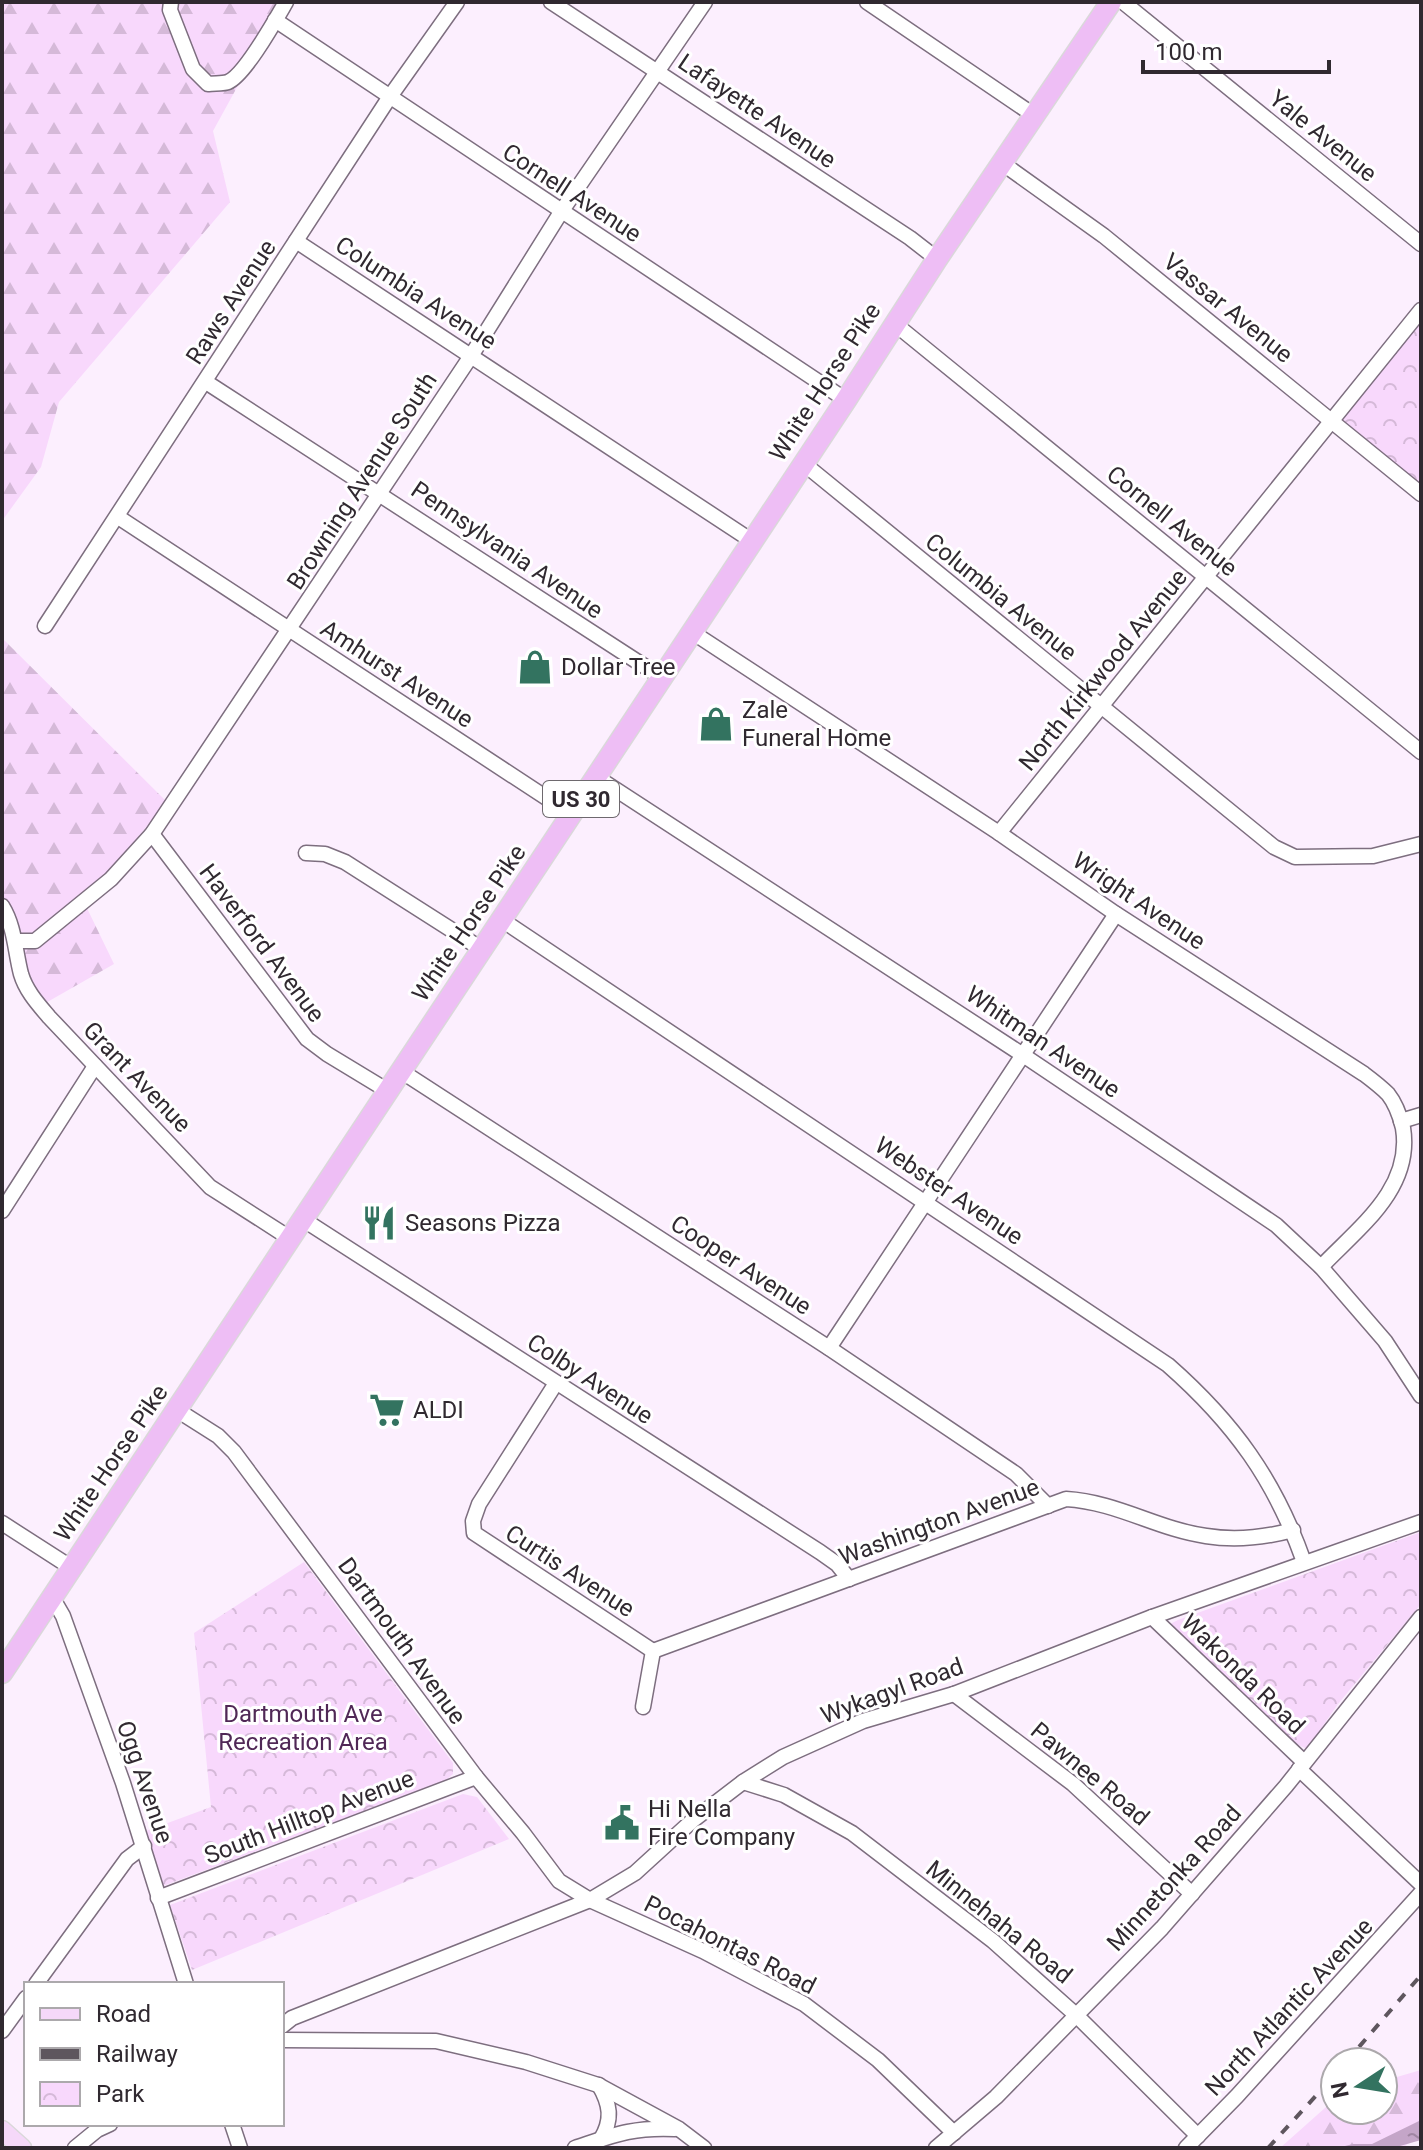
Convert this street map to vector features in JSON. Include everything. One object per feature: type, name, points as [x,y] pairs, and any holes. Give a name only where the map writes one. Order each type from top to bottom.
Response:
[{"type":"highway","name":"White Horse Pike","points":[[2,1673],[483,950],[937,259],[1111,2]]},
{"type":"main road","points":[[2,2130],[22,2148]]},
{"type":"street","points":[[171,2],[170,10],[193,69],[208,84],[229,82],[241,70],[286,2]]},
{"type":"street","name":"Raws Avenue","points":[[45,626],[389,98],[457,2]]},
{"type":"street","name":"Lafayette Avenue","points":[[551,2],[910,238],[937,259]]},
{"type":"street","name":"Browning Avenue South","points":[[15,941],[35,941],[111,879],[152,834],[381,493],[561,212],[705,2]]},
{"type":"street","points":[[867,2],[1035,116]]},
{"type":"street","name":"Yale Avenue","points":[[1123,2],[1421,244]]},
{"type":"street","name":"Cornell Avenue","points":[[275,20],[846,400]]},
{"type":"street","name":"Vassar Avenue","points":[[1002,163],[1104,236],[1421,494]]},
{"type":"street","name":"Columbia Avenue","points":[[296,241],[752,541]]},
{"type":"street","name":"North Kirkwood Avenue","points":[[999,833],[1421,310]]},
{"type":"street","name":"Cornell Avenue","points":[[895,324],[1421,752]]},
{"type":"street","name":"Pennsylvania Avenue","points":[[206,382],[661,677]]},
{"type":"street","name":"Columbia Avenue","points":[[803,463],[1274,847],[1295,857],[1373,856],[1421,844]]},
{"type":"street","name":"Amhurst Avenue","points":[[118,517],[571,814]]},
{"type":"street","name":"Wright Avenue","points":[[692,632],[999,833],[1116,914],[1364,1074],[1395,1104],[1401,1121]]},
{"type":"street","name":"Whitman Avenue","points":[[595,776],[1023,1055],[1276,1225],[1321,1267],[1385,1341],[1421,1396]]},
{"type":"street","name":"Haverford Avenue","points":[[152,834],[307,1039],[388,1091]]},
{"type":"street","points":[[306,853],[325,854],[345,862],[483,950]]},
{"type":"street","name":"Grant Avenue","points":[[2,906],[15,941],[22,976],[31,996],[210,1187],[291,1239]]},
{"type":"street","points":[[829,1348],[1116,914]]},
{"type":"street","name":"Webster Avenue","points":[[502,920],[1168,1365],[1227,1423],[1255,1458],[1293,1530],[1304,1562]]},
{"type":"street","points":[[2,1211],[95,1066]]},
{"type":"street","name":"Cooper Avenue","points":[[401,1071],[829,1348],[1016,1474],[1048,1506]]},
{"type":"street","points":[[1321,1267],[1394,1187],[1402,1165],[1405,1139],[1401,1121],[1421,1115]]},
{"type":"street","name":"Colby Avenue","points":[[304,1220],[820,1552],[837,1564],[849,1579]]},
{"type":"street","name":"Curtis Avenue","points":[[556,1383],[479,1504],[473,1521],[474,1533],[653,1651]]},
{"type":"street","name":"Dartmouth Avenue","points":[[177,1410],[218,1436],[234,1452],[476,1777],[559,1881],[590,1900]]},
{"type":"street","name":"Washington Avenue","points":[[653,1651],[1066,1499],[1095,1501],[1179,1529],[1219,1538],[1265,1538],[1293,1530]]},
{"type":"street","name":"Wykagyl Road","points":[[284,2024],[292,2018],[590,1900],[635,1873],[692,1821],[743,1782],[783,1757],[863,1721],[954,1694],[1152,1617],[1421,1522]]},
{"type":"street","points":[[2,1523],[72,1568]]},
{"type":"street","name":"Ogg Avenue","points":[[52,1597],[63,1616],[144,1846],[185,1982]]},
{"type":"street","name":"Wakonda Road","points":[[1152,1617],[1421,1884]]},
{"type":"street","name":"Minnetonka Road","points":[[936,2148],[996,2097],[1192,1894],[1302,1766],[1421,1617]]},
{"type":"street","points":[[643,1707],[653,1651]]},
{"type":"street","name":"Pawnee Road","points":[[954,1694],[1073,1784],[1192,1894]]},
{"type":"street","name":"South Hilltop Avenue","points":[[158,1898],[476,1777]]},
{"type":"street","name":"Minnehaha Road","points":[[743,1782],[784,1795],[852,1833],[993,1941],[1076,2015],[1198,2136]]},
{"type":"street","points":[[37,1982],[127,1859],[144,1846]]},
{"type":"street","name":"North Atlantic Avenue","points":[[1186,2148],[1421,1893]]},
{"type":"street","name":"Pocahontas Road","points":[[590,1900],[703,1951],[804,2004],[878,2060],[954,2133]]},
{"type":"street","points":[[2,2031],[24,2001]]},
{"type":"street","points":[[284,2040],[436,2041],[526,2062],[598,2085],[679,2129],[704,2148]]},
{"type":"street","points":[[598,2085],[608,2101],[610,2114],[608,2128],[601,2139]]},
{"type":"street","points":[[75,2148],[106,2126]]},
{"type":"street","points":[[233,2126],[240,2148]]},
{"type":"street","points":[[575,2148],[644,2128],[679,2129]]},
{"type":"green space","points":[[2,2],[284,2],[213,131],[230,202],[59,402],[41,467],[2,521]]},
{"type":"green space","points":[[1421,310],[1421,494],[1332,421]]},
{"type":"green space","points":[[2,638],[167,802],[84,902],[114,964],[35,1009],[2,926]]},
{"type":"green space","points":[[1421,1532],[1421,1604],[1338,1704],[1307,1749],[1292,1742],[1164,1640],[1172,1623],[1178,1620]]},
{"type":"green space","name":"Dartmouth Ave Recreation Area","points":[[304,1562],[453,1763],[453,1774],[445,1781],[163,1886],[146,1831],[211,1807],[194,1633]]},
{"type":"green space","points":[[463,1794],[477,1797],[509,1839],[192,1970],[170,1905]]},
{"type":"green space","points":[[1421,2070],[1421,2135],[1402,2148],[1280,2148],[1319,2113],[1319,2126],[1399,2126],[1399,2076]]},
{"type":"water","points":[[1421,2116],[1421,2140],[1393,2148],[1337,2148],[1372,2144],[1419,2121]]},
{"type":"railway","points":[[1360,2046],[1421,1975]]},
{"type":"railway","points":[[1268,2148],[1319,2092]]},
{"type":"place","name":"Dollar Tree","points":[[535,667]]},
{"type":"place","name":"Zale Funeral Home","points":[[716,724]]},
{"type":"place","name":"Seasons Pizza","points":[[379,1223]]},
{"type":"place","name":"ALDI","points":[[387,1410]]},
{"type":"place","name":"Hi Nella Fire Company","points":[[622,1823]]}]
